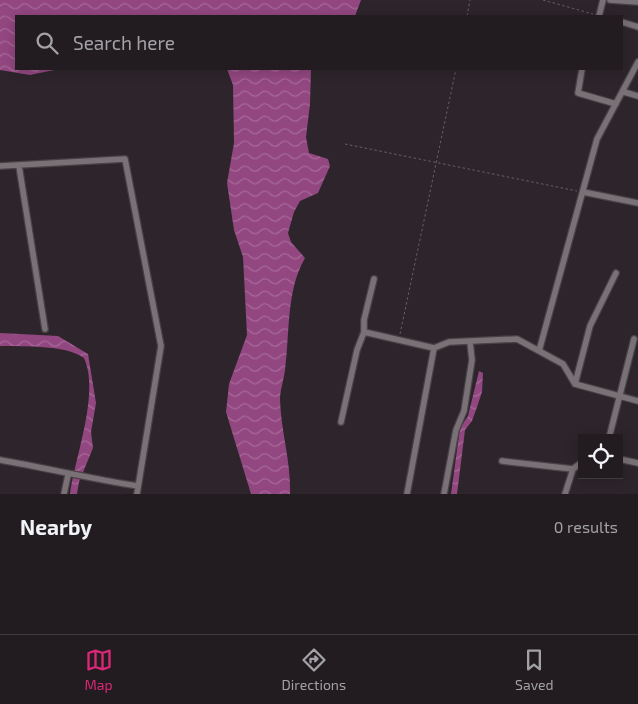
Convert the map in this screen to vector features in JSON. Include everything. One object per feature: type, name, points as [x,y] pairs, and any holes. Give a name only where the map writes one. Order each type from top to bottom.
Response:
[{"type":"street","points":[[600,15],[603,0]]},
{"type":"street","points":[[610,0],[638,2]]},
{"type":"street","points":[[623,22],[638,27]]},
{"type":"street","points":[[539,351],[597,139],[624,92],[638,62]]},
{"type":"street","points":[[582,70],[578,93],[616,104]]},
{"type":"street","points":[[624,92],[638,96]]},
{"type":"street","points":[[0,166],[125,159],[161,346],[137,494]]},
{"type":"street","points":[[19,166],[45,329]]},
{"type":"street","points":[[583,192],[638,203]]},
{"type":"street","points":[[575,384],[590,326],[616,273]]},
{"type":"street","points":[[341,422],[357,350],[364,332],[364,320],[374,279]]},
{"type":"street","points":[[364,332],[434,348],[449,342],[517,339],[563,364],[575,384],[638,401]]},
{"type":"street","points":[[610,434],[634,339]]},
{"type":"street","points":[[444,494],[456,430],[464,411],[472,360],[470,342]]},
{"type":"street","points":[[407,494],[434,348]]},
{"type":"street","points":[[0,460],[50,469],[68,475],[138,486]]},
{"type":"street","points":[[623,460],[638,463]]},
{"type":"street","points":[[502,461],[573,469]]},
{"type":"street","points":[[566,494],[573,469],[578,465]]},
{"type":"street","points":[[64,494],[68,475]]},
{"type":"path","points":[[467,15],[470,0]]},
{"type":"path","points":[[543,0],[596,15]]},
{"type":"path","points":[[399,340],[456,70]]},
{"type":"path","points":[[346,144],[583,192]]},
{"type":"water","points":[[0,0],[361,0],[355,15],[15,15],[15,70],[54,70],[30,75],[0,70]]},
{"type":"water","points":[[227,70],[311,70],[310,104],[306,137],[309,153],[328,159],[330,166],[318,193],[300,201],[294,212],[288,233],[291,242],[305,258],[299,271],[292,298],[285,370],[280,396],[290,494],[251,494],[226,412],[229,384],[247,335],[243,257],[234,230],[227,183],[234,143],[233,85]]},
{"type":"water","points":[[0,333],[58,336],[88,354],[96,403],[91,432],[93,448],[79,482],[77,494],[70,494],[88,406],[88,372],[84,358],[66,350],[55,348],[0,346]]},
{"type":"water","points":[[479,371],[483,373],[482,392],[472,421],[465,430],[457,494],[451,494],[460,428],[468,416]]}]
